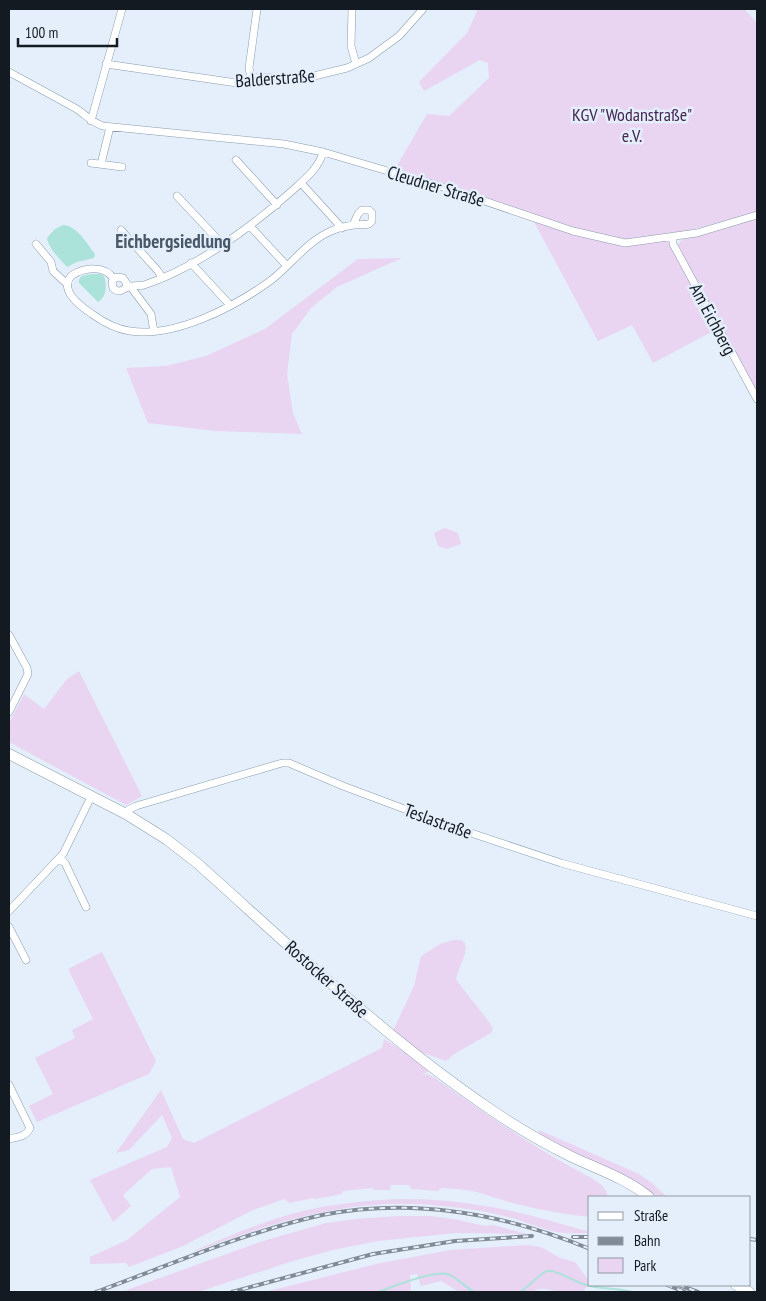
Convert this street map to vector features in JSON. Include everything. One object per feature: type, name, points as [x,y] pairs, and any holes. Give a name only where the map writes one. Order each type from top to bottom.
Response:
[{"type":"main road","name":"Rostocker Straße","points":[[9,754],[126,814],[166,839],[197,862],[377,1024],[432,1069],[492,1111],[533,1136],[617,1177],[647,1196]]},
{"type":"main road","points":[[738,1286],[749,1292]]},
{"type":"street","points":[[90,121],[122,9]]},
{"type":"street","points":[[251,78],[250,68],[257,9]]},
{"type":"street","points":[[352,9],[351,46],[356,64]]},
{"type":"street","name":"Balderstraße","points":[[106,64],[237,83],[259,77],[310,77],[356,64],[381,50],[399,36],[423,9]]},
{"type":"street","name":"Cleudner Straße","points":[[9,72],[75,108],[90,121],[110,127],[284,144],[324,152],[449,189],[573,231],[626,243],[673,238],[697,233],[757,215]]},
{"type":"street","points":[[101,164],[110,127]]},
{"type":"street","points":[[114,279],[112,285],[116,291],[144,285],[162,278],[223,245],[277,205],[301,183],[318,165],[324,152]]},
{"type":"street","points":[[236,160],[277,205]]},
{"type":"street","points":[[91,162],[122,167]]},
{"type":"street","points":[[301,183],[342,228]]},
{"type":"street","points":[[177,196],[223,245]]},
{"type":"street","points":[[114,279],[106,271],[98,269],[87,270],[71,276],[67,284],[68,291],[100,320],[112,326],[129,331],[154,332],[171,330],[230,306],[270,281],[324,234],[353,225]]},
{"type":"street","points":[[250,226],[287,266]]},
{"type":"street","points":[[121,230],[162,278]]},
{"type":"street","name":"Am Eichberg","points":[[673,238],[673,244],[757,399]]},
{"type":"street","points":[[36,244],[51,262],[53,271],[67,284]]},
{"type":"street","points":[[191,263],[230,306]]},
{"type":"street","points":[[114,279],[120,277],[126,280],[128,287],[151,314],[154,332]]},
{"type":"street","points":[[9,635],[28,674],[11,701],[9,712]]},
{"type":"street","name":"Teslastraße","points":[[126,814],[131,808],[136,806],[282,763],[288,763],[343,786],[450,826],[560,864],[757,916]]},
{"type":"street","points":[[9,911],[59,859],[91,797]]},
{"type":"street","points":[[59,859],[65,863],[86,907]]},
{"type":"street","points":[[9,927],[26,960]]},
{"type":"street","points":[[9,1085],[30,1128],[24,1136],[9,1139]]},
{"type":"green space","name":"KGV \"Wodanstraße\" e.V.","points":[[478,9],[744,9],[757,23],[757,213],[667,236],[624,241],[585,231],[395,169],[427,114],[449,116],[489,78],[488,63],[480,60],[424,91],[419,82],[467,33]]},
{"type":"green space","points":[[757,217],[757,393],[678,245],[681,240]]},
{"type":"green space","points":[[534,222],[625,243],[673,240],[719,328],[653,363],[632,325],[598,341]]},
{"type":"green space","points":[[402,258],[337,287],[311,308],[292,334],[287,374],[293,413],[302,434],[216,431],[148,423],[126,368],[166,366],[206,356],[265,329],[358,259]]},
{"type":"green space","points":[[445,528],[458,533],[461,544],[447,549],[438,546],[434,533]]},
{"type":"green space","points":[[79,671],[142,796],[126,805],[9,742],[9,723],[24,694],[44,709],[67,679]]},
{"type":"green space","points":[[461,940],[465,943],[466,947],[456,979],[493,1028],[491,1033],[454,1054],[446,1061],[415,1050],[393,1031],[414,986],[421,956],[442,943]]},
{"type":"green space","points":[[102,952],[156,1061],[149,1074],[37,1122],[29,1106],[53,1094],[35,1058],[75,1038],[72,1030],[93,1019],[68,969]]},
{"type":"green space","points":[[384,1039],[432,1069],[422,1075],[427,1074],[435,1078],[533,1145],[595,1180],[605,1189],[607,1196],[588,1196],[588,1217],[534,1208],[460,1189],[441,1188],[438,1191],[411,1189],[409,1185],[391,1185],[390,1190],[375,1190],[371,1188],[343,1191],[342,1194],[290,1203],[284,1199],[253,1210],[183,1246],[129,1267],[126,1263],[90,1264],[90,1257],[127,1240],[180,1197],[171,1167],[152,1169],[123,1195],[131,1206],[113,1222],[90,1180],[167,1147],[172,1138],[162,1115],[129,1150],[116,1153],[161,1090],[183,1139],[194,1143],[382,1048]]},
{"type":"green space","points":[[539,1130],[639,1174],[666,1196],[654,1196],[648,1191],[540,1136]]},
{"type":"green space","points":[[397,1199],[468,1203],[534,1217],[588,1233],[556,1232],[504,1216],[459,1208],[408,1204],[376,1205],[345,1208],[315,1214],[254,1231],[193,1252],[246,1230],[295,1213],[320,1207]]},
{"type":"green space","points":[[398,1216],[431,1216],[485,1226],[493,1225],[527,1234],[456,1233],[378,1241],[333,1250],[293,1261],[198,1292],[121,1292],[263,1241],[326,1223]]},
{"type":"green space","points":[[527,1245],[541,1247],[560,1258],[575,1262],[588,1279],[588,1285],[583,1292],[540,1289],[532,1292],[459,1292],[441,1281],[421,1286],[417,1274],[410,1275],[411,1290],[406,1292],[265,1292],[376,1264],[450,1250]]},
{"type":"shaded area","points":[[63,225],[73,228],[81,236],[95,254],[94,258],[77,262],[67,267],[52,250],[47,238],[55,229]]},
{"type":"shaded area","points":[[100,274],[105,279],[105,294],[98,302],[79,283],[81,277]]},
{"type":"waterway","points":[[520,1292],[547,1271],[560,1273],[588,1286]]},
{"type":"waterway","points":[[379,1292],[413,1280],[441,1274],[450,1275],[474,1292]]},
{"type":"waterway","points":[[589,1286],[632,1292]]},
{"type":"railway","points":[[96,1292],[265,1230],[322,1215],[356,1210],[391,1208],[459,1212],[525,1226],[588,1248]]},
{"type":"railway","points":[[232,1292],[373,1254],[455,1241],[532,1236]]},
{"type":"railway","points":[[573,1237],[588,1237]]},
{"type":"railway","points":[[751,1239],[757,1240]]},
{"type":"railway","points":[[670,1286],[685,1292]]},
{"type":"railway","points":[[682,1286],[698,1292]]},
{"type":"district","name":"Eichbergsiedlung","points":[[173,241]]}]
